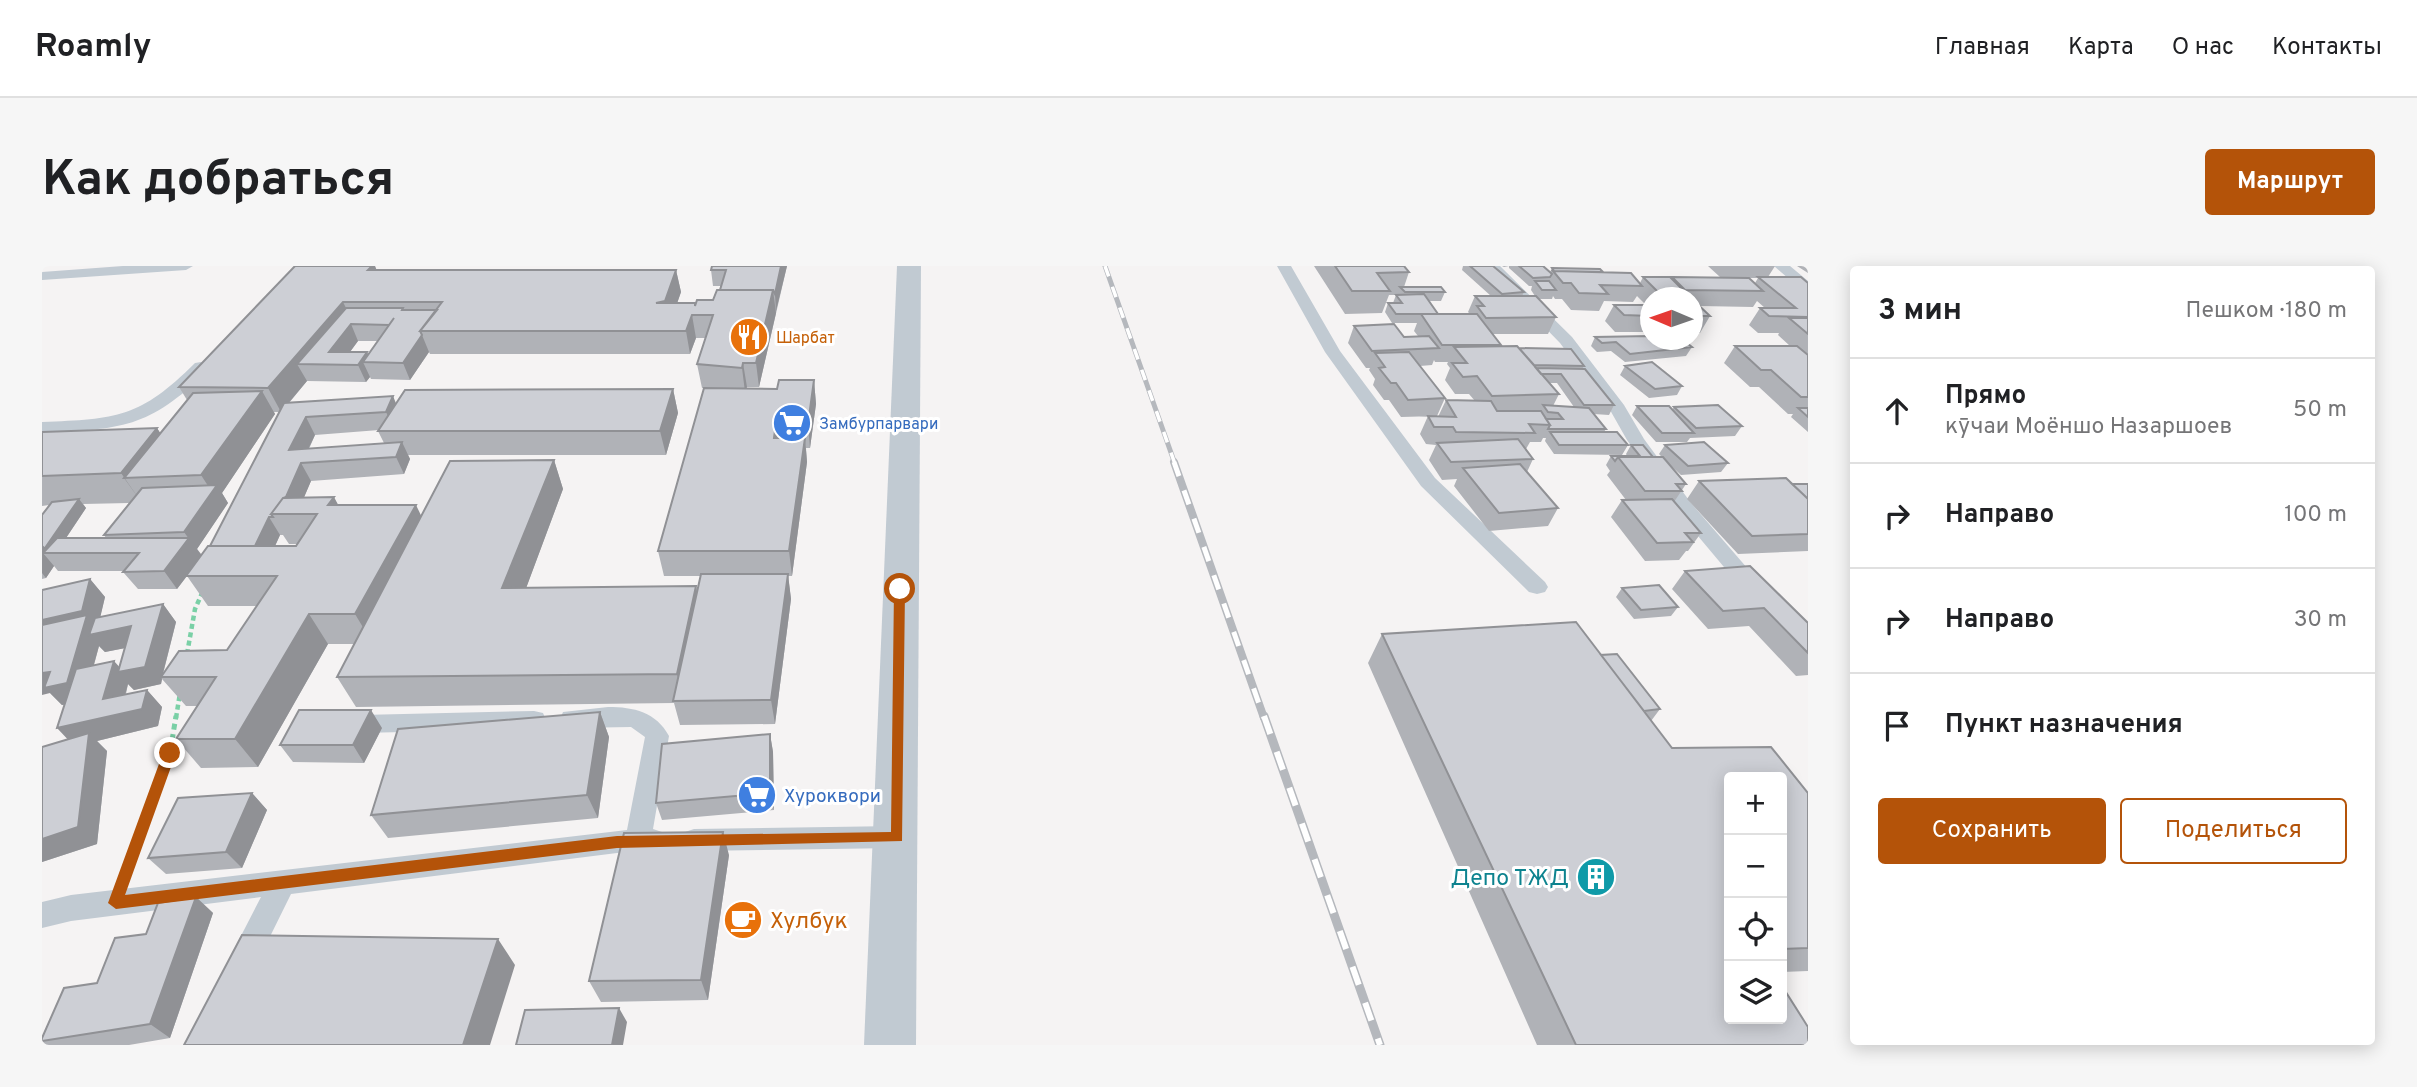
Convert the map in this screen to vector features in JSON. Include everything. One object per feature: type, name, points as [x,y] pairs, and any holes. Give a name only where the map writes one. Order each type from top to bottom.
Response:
[{"type":"street","points":[[890,1045],[909,266]]},
{"type":"lane","points":[[42,276],[186,266]]},
{"type":"lane","points":[[1284,266],[1333,352],[1428,482],[1537,587]]},
{"type":"lane","points":[[1492,266],[1566,340],[1618,409],[1636,440],[1684,507],[1741,574]]},
{"type":"lane","points":[[1781,266],[1808,288]]},
{"type":"lane","points":[[42,427],[116,424],[144,415],[174,396],[212,356]]},
{"type":"lane","points":[[361,724],[637,718],[651,724],[657,736],[638,841]]},
{"type":"lane","points":[[42,915],[71,908],[638,841],[897,837]]},
{"type":"lane","points":[[230,987],[283,882]]},
{"type":"path","points":[[186,662],[195,609],[206,585]]},
{"type":"path","points":[[116,903],[170,753],[181,688]]},
{"type":"building","points":[[295,266],[372,266],[368,270],[676,270],[665,301],[656,303],[695,303],[695,306],[697,300],[713,300],[717,290],[773,290],[756,363],[743,363],[742,368],[697,364],[713,315],[692,315],[686,331],[420,331],[442,302],[343,302],[268,388],[179,387]]},
{"type":"building","points":[[712,266],[781,266],[775,294],[773,290],[720,290],[726,270],[711,270]]},
{"type":"building","points":[[1335,266],[1404,266],[1409,272],[1377,273],[1390,291],[1352,291]]},
{"type":"building","points":[[1470,266],[1493,266],[1524,292],[1502,294]]},
{"type":"building","points":[[1519,266],[1543,266],[1552,274],[1550,277],[1533,278]]},
{"type":"building","points":[[1552,268],[1600,269],[1603,272],[1554,271]]},
{"type":"building","points":[[1553,271],[1631,273],[1642,286],[1600,285],[1608,294],[1579,293],[1571,283],[1563,283]]},
{"type":"building","points":[[1643,277],[1670,277],[1680,287],[1653,287]]},
{"type":"building","points":[[1672,277],[1749,278],[1763,291],[1703,290],[1703,287],[1682,287]]},
{"type":"building","points":[[1758,277],[1801,277],[1808,283],[1808,317],[1769,316],[1760,308],[1796,308]]},
{"type":"building","points":[[1535,281],[1549,281],[1556,290],[1542,290]]},
{"type":"building","points":[[1400,287],[1441,287],[1445,292],[1405,292]]},
{"type":"building","points":[[1424,294],[1438,314],[1396,314],[1388,303],[1402,303],[1396,295]]},
{"type":"building","points":[[1475,296],[1536,296],[1556,317],[1486,318],[1477,306],[1484,306]]},
{"type":"building","points":[[1614,305],[1640,305],[1640,316],[1624,315]]},
{"type":"building","points":[[346,308],[437,310],[420,331],[422,335],[403,363],[363,362],[394,318],[389,325],[351,324],[329,352],[367,352],[358,365],[297,364]]},
{"type":"building","points":[[1421,314],[1477,314],[1501,345],[1442,345]]},
{"type":"building","points":[[1789,318],[1808,318],[1808,334]]},
{"type":"building","points":[[1394,324],[1404,337],[1429,336],[1439,348],[1372,351],[1354,326]]},
{"type":"building","points":[[1640,336],[1640,350],[1665,350],[1630,354],[1616,342],[1602,343],[1595,337]]},
{"type":"building","points":[[1517,346],[1559,394],[1492,396],[1477,376],[1463,377],[1452,363],[1467,363],[1454,347]]},
{"type":"building","points":[[1735,346],[1797,346],[1808,355],[1808,397],[1801,397],[1771,370],[1761,370]]},
{"type":"building","points":[[1519,348],[1571,349],[1584,366],[1534,365]]},
{"type":"building","points":[[1409,352],[1445,398],[1408,400],[1396,383],[1391,383],[1379,368],[1385,367],[1375,353]]},
{"type":"building","points":[[1652,362],[1682,386],[1655,389],[1625,366]]},
{"type":"building","points":[[1536,368],[1585,369],[1614,405],[1584,405],[1561,374],[1541,374]]},
{"type":"building","points":[[779,380],[814,380],[808,424],[776,423],[774,438],[805,438],[789,551],[658,551],[704,388],[777,389]]},
{"type":"building","points":[[673,389],[660,431],[378,431],[405,390]]},
{"type":"building","points":[[262,391],[201,475],[124,478],[193,393]]},
{"type":"building","points":[[393,396],[386,412],[306,417],[289,450],[402,442],[396,457],[301,463],[286,497],[271,514],[273,517],[269,517],[255,546],[210,546],[284,403]]},
{"type":"building","points":[[1446,400],[1491,401],[1497,411],[1541,411],[1550,425],[1529,424],[1535,433],[1456,432],[1453,427],[1434,427],[1428,416],[1456,417]]},
{"type":"building","points":[[1543,405],[1589,408],[1606,429],[1548,429],[1550,425],[1546,419],[1563,419],[1558,413],[1548,412]]},
{"type":"building","points":[[1718,405],[1742,426],[1696,428],[1674,407]]},
{"type":"building","points":[[1637,406],[1669,406],[1694,433],[1662,433]]},
{"type":"building","points":[[1798,408],[1808,408],[1808,417]]},
{"type":"building","points":[[157,428],[121,473],[42,476],[42,432]]},
{"type":"building","points":[[1550,432],[1617,432],[1628,445],[1559,445]]},
{"type":"building","points":[[1518,439],[1533,459],[1451,462],[1437,443]]},
{"type":"building","points":[[1704,442],[1728,463],[1688,466],[1665,445]]},
{"type":"building","points":[[1631,445],[1643,445],[1653,457],[1618,457],[1615,461],[1611,456],[1640,456]]},
{"type":"building","points":[[1618,457],[1663,457],[1686,484],[1676,484],[1682,491],[1645,491]]},
{"type":"building","points":[[554,460],[502,588],[696,586],[677,674],[337,677],[450,461]]},
{"type":"building","points":[[1520,464],[1558,508],[1499,513],[1463,468]]},
{"type":"building","points":[[1786,478],[1808,499],[1808,534],[1752,536],[1699,481]]},
{"type":"building","points":[[1792,484],[1808,484],[1808,499]]},
{"type":"building","points":[[217,485],[184,532],[104,535],[142,488]]},
{"type":"building","points":[[334,497],[328,505],[416,505],[355,614],[309,614],[235,739],[176,739],[216,677],[161,677],[179,651],[227,650],[277,576],[186,576],[208,546],[296,546],[317,514],[271,514],[283,498]]},
{"type":"building","points":[[79,499],[44,548],[42,515],[52,502]]},
{"type":"building","points":[[1672,499],[1701,533],[1685,533],[1693,542],[1657,543],[1622,500]]},
{"type":"building","points":[[57,538],[189,538],[164,571],[123,572],[139,553],[43,553]]},
{"type":"building","points":[[1750,566],[1808,623],[1808,653],[1764,608],[1723,611],[1685,571]]},
{"type":"building","points":[[701,574],[788,574],[771,700],[673,701]]},
{"type":"building","points":[[90,579],[82,611],[42,620],[42,590]]},
{"type":"building","points":[[1659,585],[1678,607],[1641,610],[1622,588]]},
{"type":"building","points":[[163,604],[145,667],[118,672],[131,626],[89,635],[95,618]]},
{"type":"building","points":[[87,615],[67,683],[44,688],[50,672],[42,673],[42,625]]},
{"type":"building","name":"Депо ТЖД","points":[[1576,622],[1672,748],[1771,747],[1808,793],[1808,948],[1787,949],[1787,772],[1724,772],[1724,1024],[1787,1024],[1787,994],[1808,1027],[1808,1045],[1576,1045],[1382,634]]},
{"type":"building","points":[[1617,654],[1660,709],[1644,711],[1601,655]]},
{"type":"building","points":[[114,661],[103,699],[147,690],[142,709],[57,728],[76,669]]},
{"type":"building","points":[[299,710],[371,710],[353,745],[280,745]]},
{"type":"building","points":[[600,712],[587,795],[371,815],[398,729]]},
{"type":"building","points":[[89,733],[78,827],[42,839],[42,747]]},
{"type":"building","points":[[770,734],[770,793],[656,803],[662,744]]},
{"type":"building","points":[[252,793],[226,852],[148,858],[178,798]]},
{"type":"building","points":[[723,832],[701,980],[589,981],[624,833]]},
{"type":"building","points":[[196,897],[150,1024],[42,1041],[64,988],[97,983],[115,938],[146,934],[158,903]]},
{"type":"building","points":[[242,935],[498,939],[463,1045],[184,1045]]},
{"type":"building","points":[[619,1008],[612,1045],[516,1045],[525,1010]]},
{"type":"railway","points":[[1105,266],[1175,464]]},
{"type":"railway","points":[[1174,462],[1264,718]]},
{"type":"railway","points":[[1264,716],[1380,1045]]},
{"type":"place","name":"Шарбат","points":[[749,337]]},
{"type":"place","name":"Замбурпарвари","points":[[792,423]]},
{"type":"place","name":"Хуроквори","points":[[757,795]]},
{"type":"place","name":"Депо ТЖД","points":[[1596,877]]},
{"type":"place","name":"Хулбук","points":[[743,920]]},
{"type":"route","points":[[170,753],[116,903],[617,842],[897,837],[900,589]]}]
